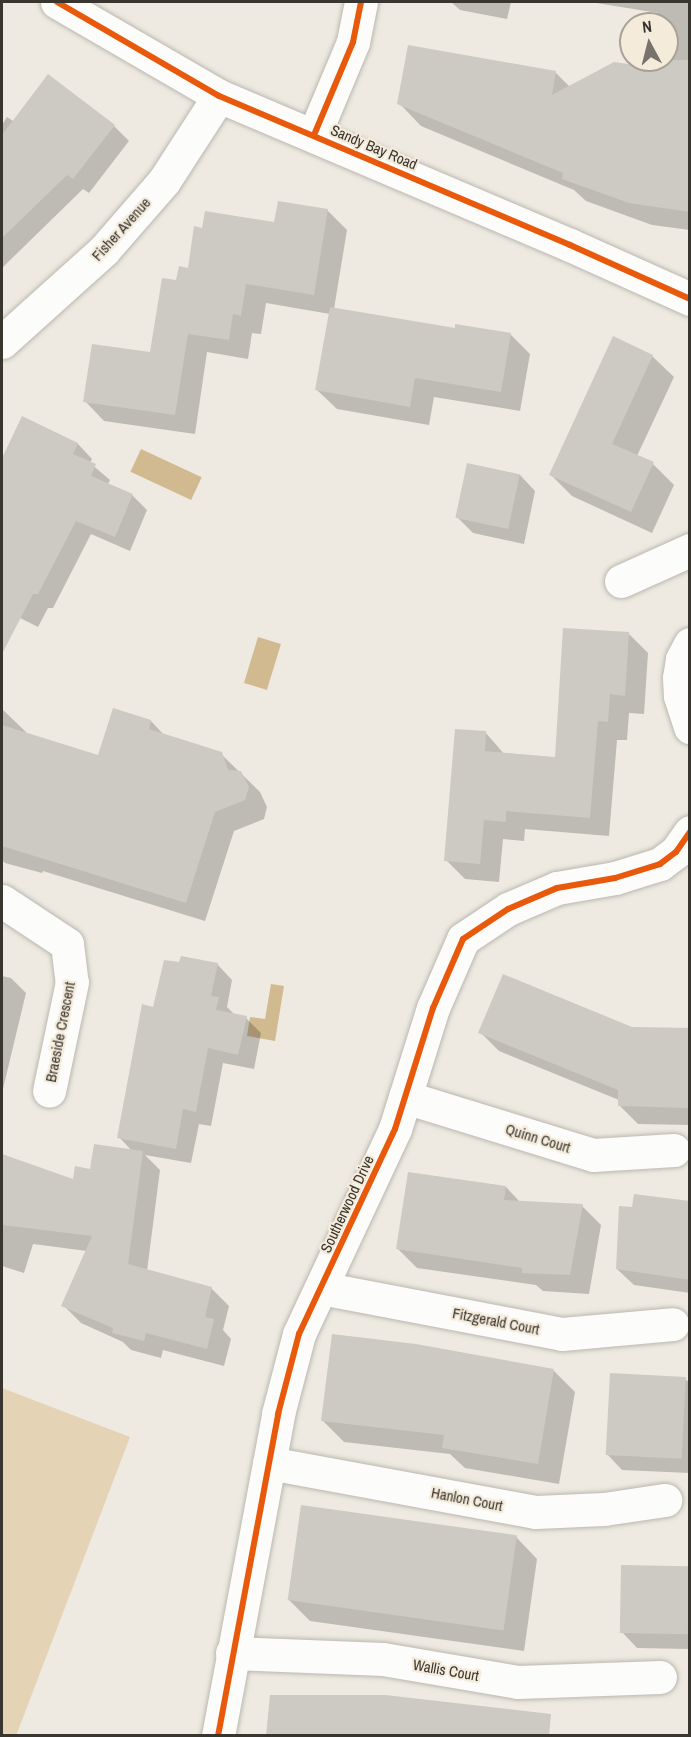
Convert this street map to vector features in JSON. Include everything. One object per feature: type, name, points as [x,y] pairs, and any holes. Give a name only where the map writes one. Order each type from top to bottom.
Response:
[{"type":"street","name":"Sandy Bay Road","points":[[57,2],[219,96],[690,299]]},
{"type":"street","points":[[314,135],[353,42],[361,2]]},
{"type":"street","name":"Fisher Avenue","points":[[2,342],[104,250],[164,181],[219,96]]},
{"type":"street","points":[[621,581],[690,550]]},
{"type":"street","points":[[690,644],[682,659],[679,678],[680,696],[690,727]]},
{"type":"street","name":"Southerwood Drive","points":[[218,1736],[269,1463],[298,1334],[395,1129],[433,1008],[463,939],[508,909],[557,888],[615,878],[660,864],[676,852],[690,832]]},
{"type":"street","name":"Braeside Crescent","points":[[2,901],[67,944],[72,982],[49,1091]]},
{"type":"street","name":"Quinn Court","points":[[405,1097],[593,1155],[674,1150]]},
{"type":"street","name":"Fitzgerald Court","points":[[321,1288],[562,1334],[673,1324]]},
{"type":"street","name":"Hanlon Court","points":[[269,1463],[536,1512],[604,1509],[666,1500]]},
{"type":"street","name":"Wallis Court","points":[[232,1653],[383,1659],[518,1682],[660,1677]]},
{"type":"shaded area","points":[[141,449],[202,477],[191,500],[130,472]]},
{"type":"shaded area","points":[[258,637],[281,644],[267,690],[244,683]]},
{"type":"shaded area","points":[[271,984],[284,986],[275,1041],[247,1036],[250,1017],[265,1019]]},
{"type":"shaded area","points":[[2,1388],[130,1437],[16,1736],[2,1735]]},
{"type":"building","points":[[408,45],[556,71],[552,95],[614,62],[619,63],[619,72],[679,72],[679,60],[690,60],[690,212],[629,203],[562,179],[563,173],[397,104]]},
{"type":"building","points":[[48,74],[115,125],[73,179],[67,175],[2,238],[2,135]]},
{"type":"building","points":[[278,201],[328,209],[314,295],[246,284],[241,316],[233,314],[229,340],[188,334],[175,415],[83,402],[92,344],[150,352],[162,278],[176,280],[179,266],[188,268],[194,226],[202,228],[205,211],[274,222]]},
{"type":"building","points":[[330,307],[455,328],[455,324],[511,333],[501,392],[415,378],[410,407],[315,390]]},
{"type":"building","points":[[613,336],[653,355],[612,444],[654,462],[631,512],[549,475]]},
{"type":"building","points":[[22,416],[78,443],[73,454],[96,464],[91,476],[133,494],[115,537],[76,521],[38,594],[33,594],[2,654],[2,458]]},
{"type":"building","points":[[467,463],[520,474],[508,529],[455,518]]},
{"type":"building","points":[[563,628],[629,632],[625,696],[610,694],[608,722],[598,721],[590,818],[506,811],[506,822],[484,820],[480,864],[444,861],[455,729],[486,731],[485,751],[555,757]]},
{"type":"building","points":[[113,708],[151,720],[149,729],[222,752],[228,770],[241,771],[249,787],[245,800],[215,812],[186,903],[2,846],[2,725],[98,755]]},
{"type":"building","points":[[181,956],[218,963],[211,996],[219,997],[216,1010],[247,1016],[238,1055],[208,1048],[196,1112],[183,1109],[176,1149],[117,1138],[142,1004],[153,1007],[164,960],[179,962]]},
{"type":"building","points":[[503,974],[632,1027],[690,1028],[689,1108],[618,1106],[618,1090],[478,1033]]},
{"type":"building","points":[[94,1144],[143,1151],[128,1264],[212,1287],[205,1317],[214,1319],[207,1349],[146,1333],[144,1341],[112,1333],[113,1328],[61,1306],[92,1236],[2,1225],[2,1154],[73,1179],[75,1166],[90,1169]]},
{"type":"building","points":[[408,1172],[506,1186],[504,1200],[583,1204],[570,1275],[522,1273],[522,1268],[396,1249]]},
{"type":"building","points":[[634,1194],[690,1201],[690,1280],[616,1269],[619,1206],[632,1207]]},
{"type":"building","points":[[332,1334],[416,1344],[554,1369],[538,1464],[442,1448],[444,1435],[321,1421]]},
{"type":"building","points":[[610,1373],[686,1377],[682,1459],[606,1455]]},
{"type":"building","points":[[301,1505],[517,1535],[504,1630],[288,1600]]},
{"type":"building","points":[[621,1565],[689,1566],[688,1634],[620,1633]]},
{"type":"building","points":[[270,1695],[385,1695],[551,1714],[549,1736],[266,1736]]},
{"type":"cycle path","points":[[57,2],[219,96],[570,245],[690,299]]},
{"type":"cycle path","points":[[314,135],[353,42],[361,2]]},
{"type":"cycle path","points":[[218,1736],[278,1414],[299,1334],[395,1129],[433,1008],[463,939],[508,909],[557,888],[615,878],[660,864],[676,852],[690,832]]}]
